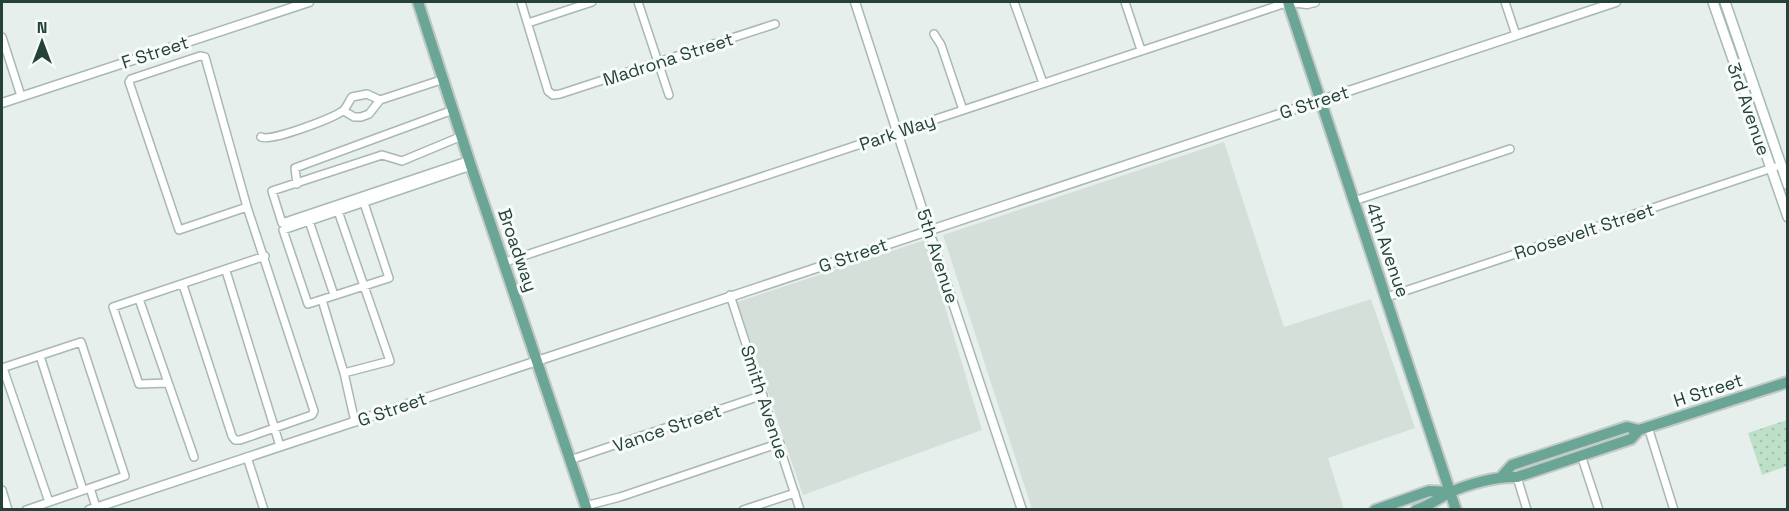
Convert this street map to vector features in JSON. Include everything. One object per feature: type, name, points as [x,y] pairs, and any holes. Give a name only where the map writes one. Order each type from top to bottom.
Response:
[{"type":"main road","name":"Broadway","points":[[418,2],[586,508]]},
{"type":"main road","name":"4th Avenue","points":[[1289,2],[1456,510]]},
{"type":"main road","name":"3rd Avenue","points":[[1713,2],[1788,217]]},
{"type":"main road","name":"3rd Avenue","points":[[1725,2],[1788,185]]},
{"type":"main road","name":"H Street","points":[[1502,476],[1512,465],[1627,427],[1644,428],[1788,382]]},
{"type":"main road","name":"H Street","points":[[1416,510],[1434,504],[1451,492],[1502,476],[1517,477],[1631,439],[1644,428]]},
{"type":"main road","points":[[1537,470],[1541,462],[1576,450],[1579,443]]},
{"type":"main road","name":"H Street","points":[[1375,510],[1429,491],[1451,492]]},
{"type":"street","name":"F Street","points":[[2,103],[309,2]]},
{"type":"street","points":[[521,2],[528,23],[592,2]]},
{"type":"street","points":[[638,2],[669,96]]},
{"type":"street","name":"5th Avenue","points":[[855,2],[1022,510]]},
{"type":"street","points":[[1014,2],[1043,83]]},
{"type":"street","points":[[1125,2],[1141,50]]},
{"type":"street","name":"Park Way","points":[[505,262],[1289,2],[1306,4],[1315,2]]},
{"type":"street","points":[[1505,2],[1516,34]]},
{"type":"street","name":"G Street","points":[[93,508],[113,506],[247,457],[730,295],[780,281],[1616,2]]},
{"type":"street","name":"Madrona Street","points":[[528,23],[548,91],[553,95],[775,24]]},
{"type":"street","points":[[934,34],[941,45],[963,110]]},
{"type":"street","points":[[2,37],[21,96]]},
{"type":"street","points":[[183,285],[235,440],[312,415],[314,411],[265,256],[247,207],[205,57],[200,56],[131,79],[129,82],[179,230],[247,207]]},
{"type":"street","points":[[344,111],[354,117],[361,117],[369,114],[380,100],[444,79]]},
{"type":"street","points":[[261,137],[266,139],[280,136],[344,111],[352,97],[367,94],[380,100]]},
{"type":"street","points":[[297,184],[295,168],[453,110]]},
{"type":"street","points":[[462,136],[402,161],[382,155],[272,191],[282,223],[470,163]]},
{"type":"street","points":[[1353,201],[1510,149]]},
{"type":"street","points":[[364,203],[389,278],[308,304],[283,230],[364,203],[470,163]]},
{"type":"street","name":"Roosevelt Street","points":[[1387,297],[1780,165]]},
{"type":"street","points":[[338,211],[390,361],[345,373]]},
{"type":"street","points":[[309,221],[334,295]]},
{"type":"street","points":[[168,383],[140,384],[112,307],[265,256]]},
{"type":"street","points":[[225,271],[280,446]]},
{"type":"street","name":"Smith Avenue","points":[[730,295],[800,510]]},
{"type":"street","points":[[139,299],[194,457]]},
{"type":"street","points":[[322,300],[345,373],[355,422]]},
{"type":"street","points":[[26,510],[125,476],[81,342],[2,368],[49,502]]},
{"type":"street","points":[[40,356],[93,508]]},
{"type":"street","name":"Vance Street","points":[[570,460],[763,395]]},
{"type":"street","points":[[1644,428],[1674,510]]},
{"type":"street","points":[[586,508],[780,443]]},
{"type":"street","points":[[1581,455],[1599,510]]},
{"type":"street","points":[[247,457],[264,510]]},
{"type":"street","points":[[1517,477],[1527,510]]},
{"type":"street","points":[[2,490],[8,510]]},
{"type":"street","points":[[743,510],[795,493]]},
{"type":"shaded area","points":[[1224,142],[1284,327],[1371,299],[1415,428],[1328,458],[1344,509],[1032,509],[943,235]]},
{"type":"shaded area","points":[[925,240],[982,430],[803,495],[737,302]]},
{"type":"green space","points":[[1787,420],[1787,466],[1762,475],[1748,433]]}]
